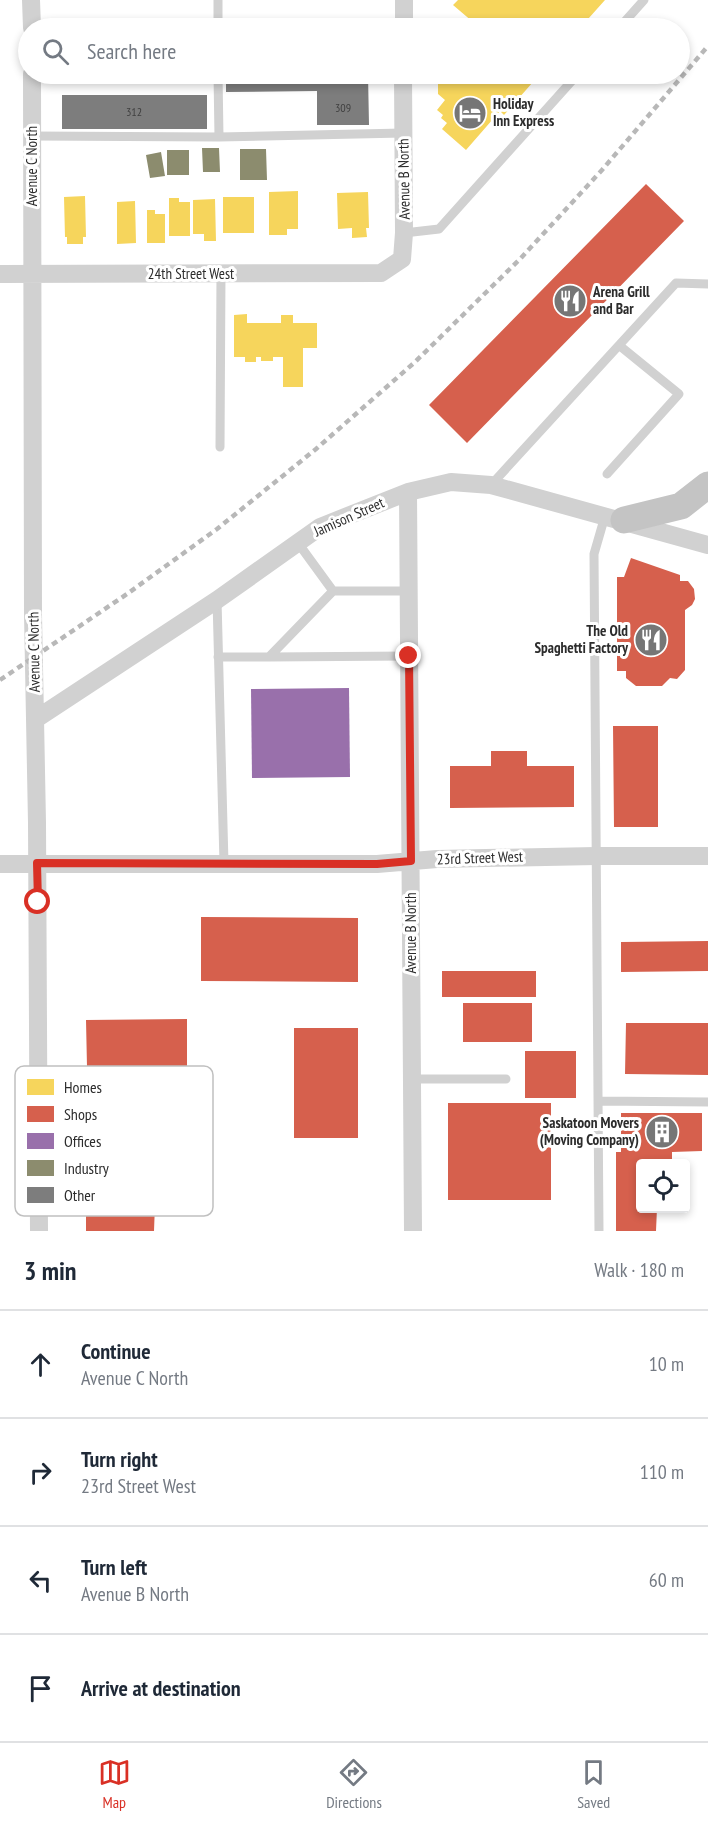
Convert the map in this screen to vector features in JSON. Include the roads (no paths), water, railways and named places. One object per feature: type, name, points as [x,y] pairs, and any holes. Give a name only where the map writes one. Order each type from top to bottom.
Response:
[{"type":"main road","points":[[615,518],[681,506],[708,485]]},
{"type":"street","points":[[32,0],[32,18]]},
{"type":"street","points":[[404,0],[404,18]]},
{"type":"street","name":"Avenue C North","points":[[32,84],[33,614],[36,719],[38,1066]]},
{"type":"street","name":"Avenue B North","points":[[381,273],[402,259],[404,233],[403,84]]},
{"type":"street","name":"24th Street West","points":[[0,274],[381,273]]},
{"type":"street","name":"Jamison Street","points":[[36,719],[217,600],[320,527],[408,492],[451,482],[491,485],[708,545]]},
{"type":"street","name":"Avenue B North","points":[[408,492],[413,1231]]},
{"type":"street","name":"23rd Street West","points":[[0,864],[377,864],[437,859],[596,855],[708,856]]},
{"type":"street","name":"Avenue C North","points":[[39,1216],[39,1231]]},
{"type":"lane","points":[[218,0],[218,18]]},
{"type":"lane","points":[[628,18],[644,0]]},
{"type":"lane","points":[[218,84],[219,137]]},
{"type":"lane","points":[[404,233],[439,229],[569,84]]},
{"type":"lane","points":[[32,136],[219,137],[403,133]]},
{"type":"lane","points":[[220,273],[220,447]]},
{"type":"lane","points":[[491,485],[676,283],[708,284]]},
{"type":"lane","points":[[607,474],[679,394],[620,346]]},
{"type":"lane","points":[[599,1231],[594,554],[615,518]]},
{"type":"lane","points":[[298,543],[333,591]]},
{"type":"lane","points":[[269,657],[333,591],[408,591]]},
{"type":"lane","points":[[217,600],[224,863]]},
{"type":"lane","points":[[218,657],[409,656]]},
{"type":"lane","points":[[412,1078],[506,1079]]},
{"type":"lane","points":[[598,1101],[708,1102]]},
{"type":"railway","points":[[690,67],[708,46]]},
{"type":"railway","points":[[0,680],[127,594],[217,529],[316,449],[415,362],[521,258],[602,170],[676,84]]},
{"type":"place","name":"Holiday Inn Express","points":[[470,113]]},
{"type":"place","name":"Arena Grill and Bar","points":[[570,301]]},
{"type":"place","name":"The Old Spaghetti Factory","points":[[651,640]]},
{"type":"place","name":"Saskatoon Movers (Moving Company)","points":[[662,1132]]}]
